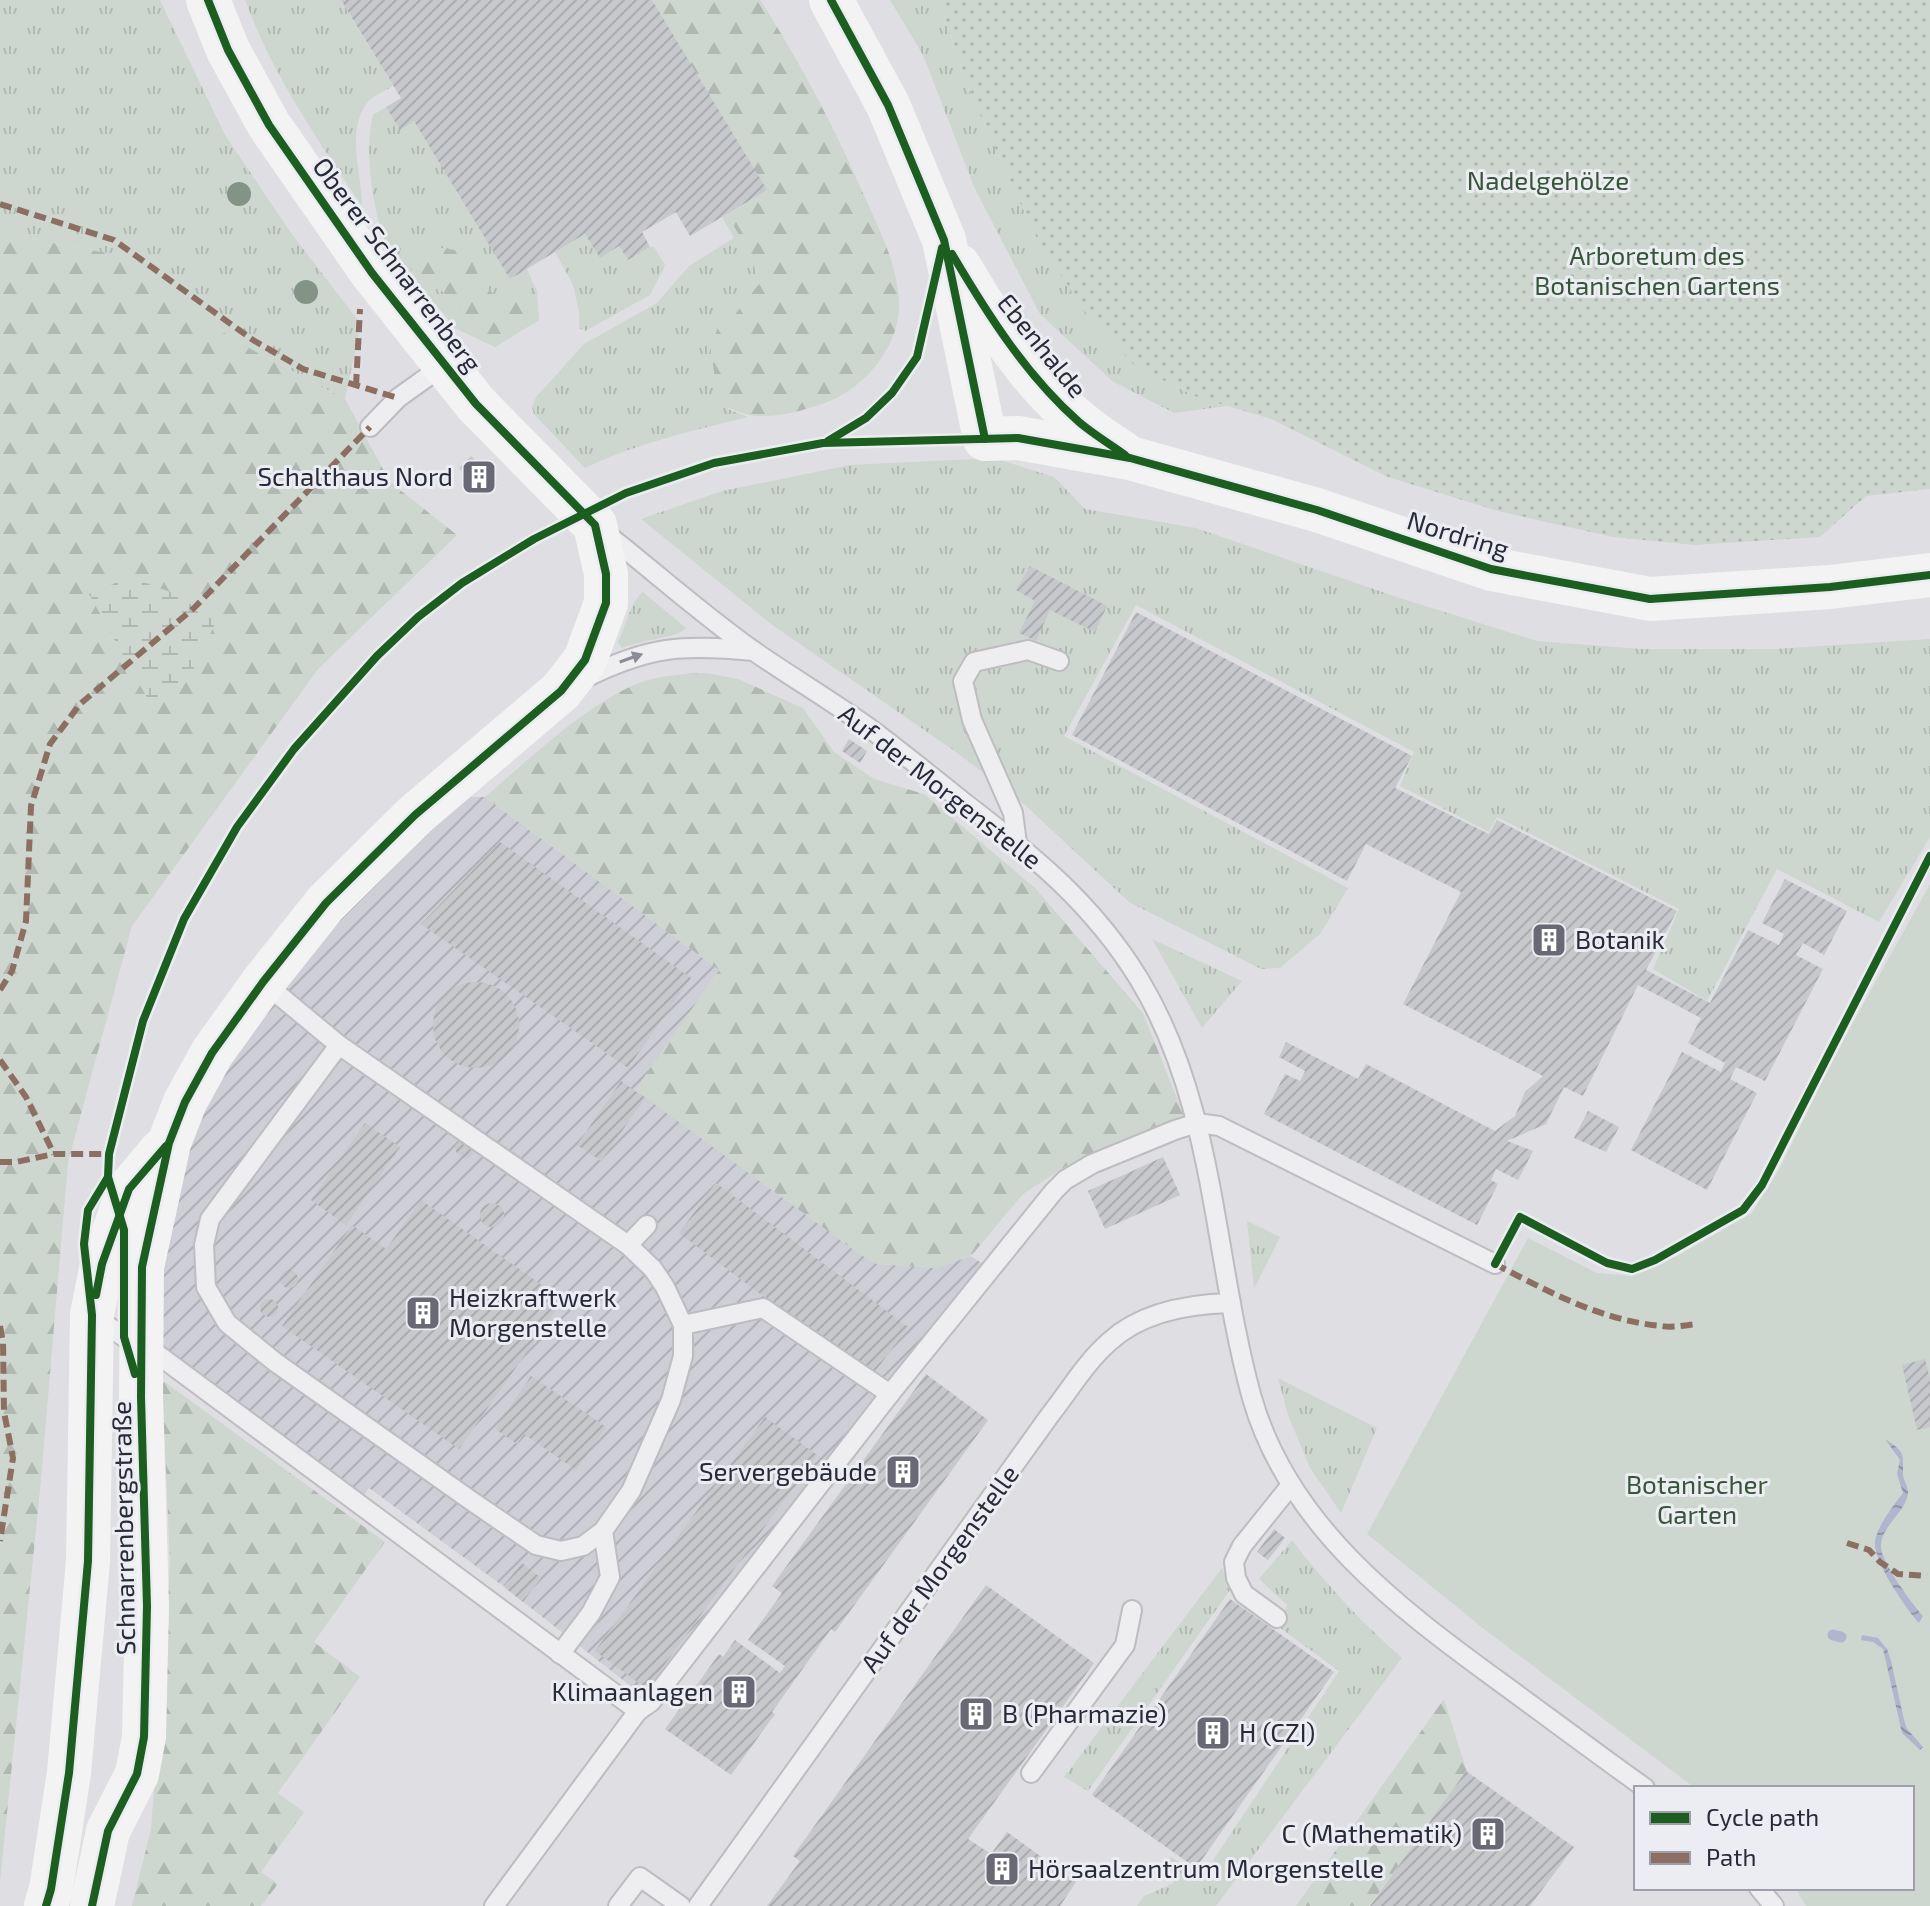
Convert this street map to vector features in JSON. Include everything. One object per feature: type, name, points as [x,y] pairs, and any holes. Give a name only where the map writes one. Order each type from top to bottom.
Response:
[{"type":"street","name":"Oberer Schnarrenberg","points":[[208,0],[228,50],[269,125],[372,273],[476,404],[595,525]]},
{"type":"street","name":"Ebenhalde","points":[[831,0],[888,105],[944,240],[993,322],[1041,384],[1081,424],[1130,458]]},
{"type":"street","name":"Ebenhalde","points":[[944,240],[985,439]]},
{"type":"street","name":"Nordring","points":[[985,439],[1018,438],[1130,458],[1317,510],[1491,569],[1650,599],[1830,587],[1930,575]]},
{"type":"street","name":"Schnarrenbergstraße","points":[[92,1906],[108,1831],[137,1774],[144,1737],[147,1343],[142,1267],[169,1143],[185,1102],[212,1053],[326,903],[415,815],[561,691],[585,660],[606,603],[606,574],[595,525]]},
{"type":"street","name":"Schnarrenbergstraße","points":[[46,1906],[69,1773],[88,1561],[92,1315],[102,1264],[129,1189],[169,1143]]},
{"type":"lane","points":[[370,427],[398,398],[444,365]]},
{"type":"lane","name":"Auf der Morgenstelle","points":[[595,525],[754,651],[871,730],[1017,843],[1064,883],[1089,910],[1140,980],[1175,1055],[1197,1123],[1253,1400],[1270,1444],[1291,1485],[1344,1556],[1434,1634],[1642,1786]]},
{"type":"lane","points":[[561,691],[628,659],[672,647],[754,651]]},
{"type":"lane","points":[[1017,843],[1013,813],[972,720],[963,681],[974,662],[1028,650],[1059,661]]},
{"type":"lane","points":[[263,982],[339,1045],[628,1245],[653,1269],[665,1287],[683,1325],[683,1356],[671,1400],[631,1491],[603,1531],[583,1546],[561,1551],[536,1545],[275,1362],[227,1323],[206,1287],[204,1245],[210,1219],[339,1045]]},
{"type":"lane","points":[[494,1906],[638,1711],[651,1702],[890,1394],[1065,1180],[1092,1164],[1197,1123],[1219,1126],[1495,1264]]},
{"type":"lane","points":[[628,1245],[647,1225]]},
{"type":"lane","name":"Auf der Morgenstelle","points":[[698,1906],[1050,1415],[1109,1341],[1146,1319],[1174,1309],[1231,1303]]},
{"type":"lane","points":[[683,1325],[763,1308],[890,1394]]},
{"type":"lane","points":[[92,1315],[147,1343],[638,1711]]},
{"type":"lane","points":[[1277,1618],[1244,1594],[1236,1578],[1234,1562],[1242,1546],[1291,1485]]},
{"type":"lane","points":[[560,1654],[591,1613],[610,1577],[603,1531]]},
{"type":"lane","points":[[1031,1773],[1125,1645],[1132,1610]]},
{"type":"lane","points":[[618,1906],[640,1877],[681,1906]]},
{"type":"lane","points":[[1761,1890],[1774,1906]]},
{"type":"shaded area","points":[[470,797],[485,797],[719,970],[636,1090],[877,1264],[936,1268],[971,1256],[990,1269],[651,1702],[503,1586],[369,1488],[357,1504],[157,1354],[156,1303],[187,1146],[217,1080],[278,995],[341,919]]},
{"type":"green space","points":[[0,0],[160,0],[225,135],[291,233],[361,324],[345,399],[234,340],[118,255],[0,233]]},
{"type":"green space","points":[[245,0],[341,0],[393,86],[369,101],[360,115],[356,154],[362,206],[283,81]]},
{"type":"green space","points":[[652,0],[760,0],[804,73],[855,174],[896,276],[898,320],[886,352],[876,366],[837,398],[795,412],[768,416],[743,413],[718,401],[711,350],[717,329],[733,317],[759,284],[752,258],[727,214]]},
{"type":"green space","points":[[890,0],[939,0],[967,86],[1035,235],[1194,396],[1227,406],[1174,413],[1112,381],[1040,314],[975,189],[923,55]]},
{"type":"green space","name":"Arboretum des Botanischen Gartens","points":[[939,0],[1930,0],[1930,489],[1866,496],[1820,537],[1694,545],[1613,537],[1498,511],[1388,477],[1271,419],[1194,396],[1135,366],[1085,312],[1035,235],[967,86]]},
{"type":"green space","points":[[386,107],[400,129],[414,121],[527,269],[537,291],[539,320],[495,347],[455,328],[387,245],[377,216],[369,145],[373,115]]},
{"type":"green space","points":[[727,214],[752,258],[759,284],[733,317],[717,329],[711,350],[714,370],[728,409],[748,417],[645,445],[585,468],[534,414],[532,407],[536,397],[584,344],[657,303],[689,266],[734,238],[722,217]]},
{"type":"green space","points":[[0,233],[118,255],[234,340],[345,399],[390,482],[457,535],[318,669],[132,926],[68,1162],[41,1480],[0,1882]]},
{"type":"green space","points":[[585,234],[619,246],[628,260],[654,247],[665,265],[650,295],[585,331],[579,328],[573,285],[555,252]]},
{"type":"green space","points":[[436,247],[468,252],[481,281],[496,297],[532,293],[539,320],[495,347],[455,328],[460,307],[438,288],[428,296],[412,276],[412,257]]},
{"type":"green space","points":[[994,458],[1054,477],[1085,509],[1196,528],[1537,641],[1641,649],[1775,649],[1930,639],[1930,837],[1879,922],[1777,869],[1707,1001],[1653,969],[1679,909],[1497,817],[1489,832],[1400,786],[1414,752],[1136,605],[1064,736],[1348,888],[1321,933],[1280,968],[1261,969],[1129,902],[1025,805],[956,752],[771,624],[641,519],[722,491],[850,465]]},
{"type":"green space","points":[[130,577],[221,611],[191,674],[150,703],[89,594]]},
{"type":"green space","points":[[643,592],[686,628],[675,634],[622,648],[618,642],[631,608]]},
{"type":"green space","points":[[706,673],[738,679],[803,708],[834,752],[874,779],[924,794],[1035,888],[1143,1013],[1184,1116],[1068,1165],[1023,1194],[971,1256],[936,1268],[877,1264],[858,1253],[635,1090],[719,970],[485,797],[558,734],[618,693],[656,678]]},
{"type":"green space","name":"Botanischer Garten","points":[[1930,884],[1930,1906],[1806,1906],[1796,1890],[1914,1890],[1914,1786],[1692,1786],[1484,1629],[1367,1534],[1528,1238],[1597,1273],[1632,1276],[1677,1256],[1752,1213],[1780,1168],[1834,1057]]},
{"type":"green space","points":[[1152,939],[1242,981],[1202,1028]]},
{"type":"green space","points":[[1247,1221],[1280,1237],[1254,1289]]},
{"type":"green space","points":[[1278,1378],[1377,1428],[1341,1513],[1310,1468],[1288,1415]]},
{"type":"green space","points":[[162,1380],[385,1542],[314,1642],[360,1677],[278,1793],[304,1812],[261,1872],[278,1884],[261,1906],[132,1906],[151,1829],[170,1564]]},
{"type":"green space","points":[[1292,1540],[1344,1602],[1402,1658],[1216,1906],[1137,1906],[1144,1896],[1174,1883],[1167,1863],[1171,1857],[1202,1877],[1339,1671],[1279,1627],[1287,1605],[1259,1579]]},
{"type":"green space","points":[[1222,1568],[1230,1590],[1088,1791],[1064,1777]]},
{"type":"green space","points":[[1444,1699],[1467,1772],[1369,1906],[1296,1906]]},
{"type":"water","points":[[1885,1439],[1902,1454],[1903,1476],[1908,1492],[1907,1499],[1882,1539],[1882,1554],[1891,1572],[1923,1616],[1919,1623],[1891,1584],[1875,1549],[1879,1529],[1903,1493],[1897,1474],[1900,1460]]},
{"type":"water","points":[[1862,1635],[1878,1638],[1887,1649],[1904,1720],[1907,1729],[1923,1747],[1920,1750],[1902,1733],[1883,1649],[1873,1642],[1861,1640]]},
{"type":"building","points":[[341,0],[652,0],[767,190],[690,236],[676,212],[642,232],[650,247],[628,260],[619,246],[600,258],[585,234],[510,279],[414,121],[400,130],[386,107],[401,98]]},
{"type":"building","name":"Schalthaus Nord","points":[[471,456],[497,483],[484,495],[459,468]]},
{"type":"building","points":[[1030,566],[1107,606],[1095,632],[1050,610],[1036,641],[1019,633],[1035,601],[1016,590]]},
{"type":"building","points":[[1136,612],[1412,756],[1395,788],[1489,834],[1497,820],[1677,911],[1646,970],[1710,1003],[1748,930],[1779,945],[1784,934],[1762,923],[1785,879],[1847,911],[1824,955],[1803,943],[1796,955],[1823,969],[1765,1081],[1736,1067],[1730,1079],[1757,1093],[1707,1190],[1631,1150],[1682,1052],[1721,1072],[1725,1063],[1688,1043],[1701,1018],[1638,985],[1583,1096],[1564,1087],[1546,1124],[1507,1141],[1533,1151],[1518,1180],[1496,1169],[1491,1180],[1498,1184],[1477,1225],[1264,1114],[1285,1074],[1300,1081],[1305,1071],[1279,1057],[1286,1042],[1358,1079],[1366,1064],[1495,1131],[1515,1116],[1525,1092],[1543,1076],[1403,1004],[1461,892],[1366,844],[1347,881],[1072,735]]},
{"type":"building","points":[[849,739],[867,751],[860,763],[842,751]]},
{"type":"building","points":[[500,842],[691,978],[628,1068],[421,924]]},
{"type":"building","points":[[476,982],[500,989],[512,1001],[519,1025],[512,1049],[500,1061],[476,1068],[452,1061],[440,1049],[433,1025],[440,1001],[452,989]]},
{"type":"building","points":[[621,1081],[645,1098],[601,1161],[577,1145]]},
{"type":"building","points":[[1588,1111],[1619,1127],[1606,1152],[1574,1138]]},
{"type":"building","points":[[365,1123],[400,1147],[346,1225],[311,1200]]},
{"type":"building","points":[[462,1139],[475,1150],[470,1157],[463,1158],[456,1152],[455,1146]]},
{"type":"building","points":[[1163,1157],[1180,1195],[1105,1229],[1088,1191]]},
{"type":"building","points":[[716,1183],[908,1327],[871,1377],[679,1233]]},
{"type":"building","name":"Heizkraftwerk Morgenstelle","points":[[421,1200],[563,1300],[459,1449],[282,1326],[352,1225],[386,1249]]},
{"type":"building","points":[[492,1203],[501,1206],[504,1215],[501,1224],[492,1227],[483,1224],[480,1215],[483,1206]]},
{"type":"building","points":[[285,1270],[293,1270],[298,1279],[296,1286],[285,1288],[280,1283],[280,1275]]},
{"type":"building","points":[[265,1299],[273,1299],[278,1308],[276,1315],[265,1317],[260,1312],[260,1304]]},
{"type":"building","points":[[1925,1359],[1930,1379],[1930,1427],[1917,1430],[1902,1365]]},
{"type":"building","name":"Servergebäude","points":[[926,1374],[988,1420],[835,1632],[831,1629],[731,1775],[665,1729],[719,1654],[723,1657],[735,1640],[780,1673],[785,1666],[748,1640],[782,1593],[772,1586]]},
{"type":"building","points":[[531,1376],[606,1427],[576,1470],[524,1434],[517,1444],[495,1429]]},
{"type":"building","points":[[765,1417],[817,1455],[647,1689],[595,1651]]},
{"type":"building","points":[[1274,1529],[1285,1538],[1268,1560],[1257,1552]]},
{"type":"building","points":[[522,1563],[541,1578],[523,1602],[503,1586]]},
{"type":"building","name":"B (Pharmazie)","points":[[986,1585],[1094,1663],[968,1839],[991,1854],[1007,1832],[1076,1882],[1060,1906],[767,1906],[800,1861],[793,1856]]},
{"type":"building","name":"H (CZI)","points":[[1230,1599],[1334,1672],[1196,1868],[1092,1795]]},
{"type":"building","name":"C (Mathematik)","points":[[1466,1771],[1574,1847],[1530,1906],[1370,1906]]},
{"type":"waterway","points":[[1833,1635],[1841,1637]]},
{"type":"marked path","points":[[0,204],[114,240],[253,340],[303,369],[398,398]]},
{"type":"marked path","points":[[356,386],[360,309]]},
{"type":"marked path","points":[[0,990],[12,971],[26,921],[31,806],[50,744],[80,704],[194,608],[370,427]]},
{"type":"marked path","points":[[0,1060],[26,1097],[54,1154]]},
{"type":"marked path","points":[[0,1162],[54,1154],[109,1154]]},
{"type":"marked path","points":[[1495,1264],[1576,1303],[1618,1318],[1666,1327],[1698,1324]]},
{"type":"marked path","points":[[0,1326],[4,1412],[13,1458],[0,1541]]},
{"type":"marked path","points":[[1847,1543],[1869,1550],[1898,1574],[1927,1576]]},
{"type":"cycle path","points":[[92,1906],[108,1831],[137,1774],[144,1737],[147,1606],[141,1397],[142,1267],[169,1143],[185,1102],[212,1053],[326,903],[415,815],[561,691],[585,660],[606,603],[606,574],[595,525],[476,404],[372,273],[269,125],[228,50],[208,0]]},
{"type":"cycle path","points":[[831,0],[888,105],[944,240],[985,439]]},
{"type":"cycle path","points":[[828,441],[866,418],[892,393],[917,357],[942,248]]},
{"type":"cycle path","points":[[952,254],[994,322],[1042,384],[1079,422],[1125,455]]},
{"type":"cycle path","points":[[46,1906],[69,1773],[88,1561],[92,1315],[84,1244],[88,1210],[108,1177],[109,1154],[143,1021],[184,919],[237,827],[294,749],[377,656],[418,617],[462,583],[534,539],[626,493],[714,463],[823,443],[1018,438],[1130,458],[1317,510],[1491,569],[1650,599],[1830,587],[1930,575]]},
{"type":"cycle path","points":[[1495,1264],[1520,1217],[1607,1263],[1632,1269],[1655,1260],[1743,1210],[1762,1185],[1930,856]]},
{"type":"cycle path","points":[[96,1295],[102,1264],[129,1189],[166,1146]]},
{"type":"cycle path","points":[[108,1177],[124,1230],[124,1337],[135,1374]]},
{"type":"place","name":"Schalthaus Nord","points":[[479,477]]},
{"type":"place","name":"Botanik","points":[[1549,940]]},
{"type":"place","name":"Heizkraftwerk Morgenstelle","points":[[423,1313]]},
{"type":"place","name":"Servergebäude","points":[[903,1472]]},
{"type":"place","name":"Klimaanlagen","points":[[739,1692]]},
{"type":"place","name":"B (Pharmazie)","points":[[976,1714]]},
{"type":"place","name":"H (CZI)","points":[[1213,1733]]},
{"type":"place","name":"C (Mathematik)","points":[[1488,1834]]},
{"type":"place","name":"Hörsaalzentrum Morgenstelle","points":[[1002,1869]]},
{"type":"park label","name":"Nadelgehölze","points":[[1548,181]]}]
